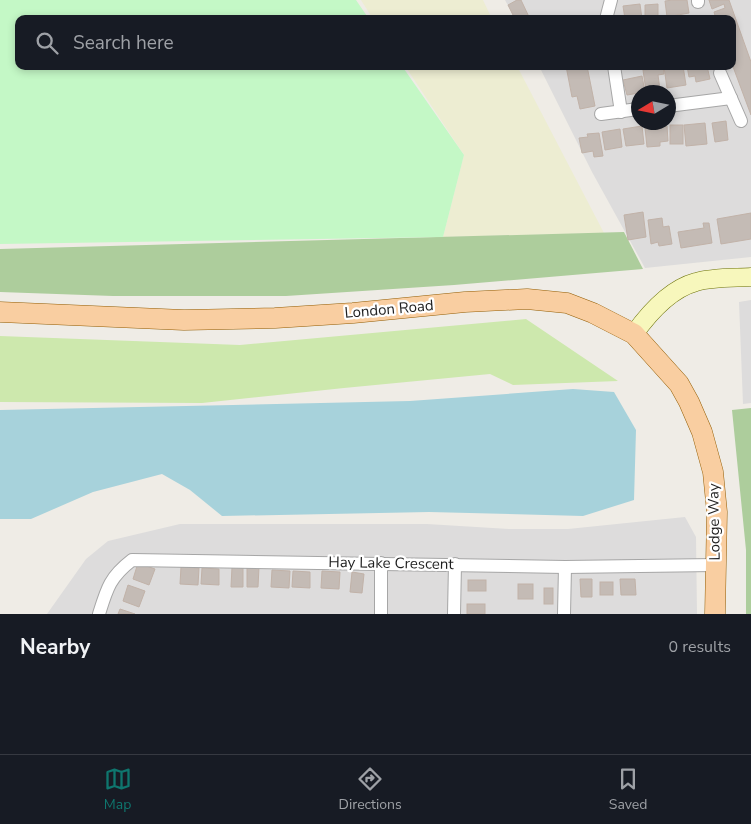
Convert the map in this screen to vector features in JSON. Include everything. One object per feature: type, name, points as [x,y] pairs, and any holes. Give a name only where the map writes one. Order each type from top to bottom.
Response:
[{"type":"main road","points":[[634,334],[646,318],[679,289],[697,281],[751,277]]},
{"type":"main road","name":"London Road","points":[[0,312],[184,320],[274,318],[465,302],[527,299],[567,303],[610,321],[634,334]]},
{"type":"main road","name":"Lodge Way","points":[[634,334],[679,384],[702,432],[713,472],[718,512],[715,614]]},
{"type":"street","points":[[607,15],[611,0]]},
{"type":"street","points":[[615,70],[621,112]]},
{"type":"street","points":[[720,73],[741,121]]},
{"type":"street","points":[[676,105],[731,98]]},
{"type":"street","points":[[601,114],[631,111]]},
{"type":"street","name":"Hay Lake Crescent","points":[[98,614],[107,587],[119,570],[132,560],[565,567],[715,565]]},
{"type":"street","points":[[381,563],[381,614]]},
{"type":"street","points":[[454,614],[455,564]]},
{"type":"street","points":[[564,614],[565,567]]},
{"type":"shaded area","points":[[505,0],[751,0],[751,257],[645,268],[592,172],[541,70],[736,70],[736,15],[513,15]]},
{"type":"shaded area","points":[[751,300],[751,403],[743,404],[739,302]]},
{"type":"shaded area","points":[[685,517],[696,537],[697,614],[47,614],[86,559],[108,541],[180,524],[427,524],[509,529],[568,529]]},
{"type":"green space","points":[[0,0],[356,0],[366,15],[15,15],[15,70],[405,70],[464,155],[443,237],[0,244]]},
{"type":"green space","points":[[361,0],[483,0],[490,15],[370,15]]},
{"type":"green space","points":[[408,70],[519,70],[604,233],[443,237],[464,155]]},
{"type":"green space","points":[[624,232],[643,269],[454,285],[286,296],[113,296],[0,292],[0,249]]},
{"type":"green space","points":[[526,319],[618,381],[513,385],[490,374],[202,403],[0,402],[0,336],[240,345]]},
{"type":"green space","points":[[751,408],[751,614],[746,614],[746,550],[732,410]]},
{"type":"water","points":[[573,389],[614,392],[636,430],[634,500],[583,516],[429,512],[222,516],[190,490],[162,474],[93,492],[31,519],[0,519],[0,410],[410,401]]},
{"type":"building","points":[[521,0],[528,15],[513,15],[508,5]]},
{"type":"building","points":[[687,0],[689,13],[667,15],[665,1]]},
{"type":"building","points":[[709,0],[729,0],[734,15],[715,15],[714,12],[725,8],[724,4],[712,9]]},
{"type":"building","points":[[640,4],[641,15],[624,15],[623,6]]},
{"type":"building","points":[[658,4],[658,15],[645,15],[645,5]]},
{"type":"building","points":[[736,20],[751,62],[751,115],[734,70],[736,70]]},
{"type":"building","points":[[567,70],[588,70],[595,106],[580,109],[577,96],[572,97]]},
{"type":"building","points":[[643,70],[664,70],[664,74],[658,75],[659,85],[645,85]]},
{"type":"building","points":[[664,70],[684,70],[686,85],[676,87],[676,85],[667,85]]},
{"type":"building","points":[[688,70],[708,70],[710,79],[696,82],[695,76],[689,77]]},
{"type":"building","points":[[642,76],[644,85],[631,85],[631,94],[627,95],[623,80]]},
{"type":"building","points":[[726,121],[728,140],[715,142],[712,123]]},
{"type":"building","points":[[705,123],[707,144],[686,146],[684,125]]},
{"type":"building","points":[[676,125],[683,125],[683,144],[670,144],[670,130],[676,130]]},
{"type":"building","points":[[631,128],[631,130],[642,130],[644,144],[626,146],[623,129]]},
{"type":"building","points":[[620,129],[622,147],[605,150],[602,132]]},
{"type":"building","points":[[645,130],[667,130],[668,141],[660,142],[660,146],[647,147]]},
{"type":"building","points":[[599,133],[603,156],[594,157],[593,151],[582,153],[579,138],[588,137],[587,134]]},
{"type":"building","points":[[643,212],[646,237],[628,240],[624,215]]},
{"type":"building","points":[[751,213],[751,239],[721,244],[717,219]]},
{"type":"building","points":[[662,218],[663,227],[669,226],[672,244],[659,246],[658,242],[651,244],[648,220]]},
{"type":"building","points":[[703,223],[709,223],[712,243],[681,248],[678,232],[704,228]]},
{"type":"building","points":[[138,563],[155,569],[149,585],[133,579]]},
{"type":"building","points":[[181,567],[199,568],[198,585],[180,584]]},
{"type":"building","points":[[232,567],[243,567],[243,587],[231,587]]},
{"type":"building","points":[[247,567],[259,567],[258,587],[247,587]]},
{"type":"building","points":[[202,568],[219,569],[219,585],[201,584]]},
{"type":"building","points":[[272,570],[290,571],[289,588],[271,587]]},
{"type":"building","points":[[293,571],[310,572],[310,588],[292,587]]},
{"type":"building","points":[[322,571],[340,572],[339,589],[321,588]]},
{"type":"building","points":[[352,572],[364,574],[362,593],[350,592]]},
{"type":"building","points":[[580,579],[592,579],[592,597],[581,597]]},
{"type":"building","points":[[620,579],[635,579],[636,595],[621,595]]},
{"type":"building","points":[[468,580],[486,580],[486,591],[468,591]]},
{"type":"building","points":[[600,582],[613,582],[613,595],[600,595]]},
{"type":"building","points":[[518,584],[533,584],[533,599],[518,599]]},
{"type":"building","points":[[128,585],[145,591],[139,607],[123,601]]},
{"type":"building","points":[[544,588],[553,588],[553,604],[544,604]]},
{"type":"building","points":[[467,604],[485,604],[485,614],[467,614]]},
{"type":"building","points":[[120,609],[135,614],[118,614]]}]
